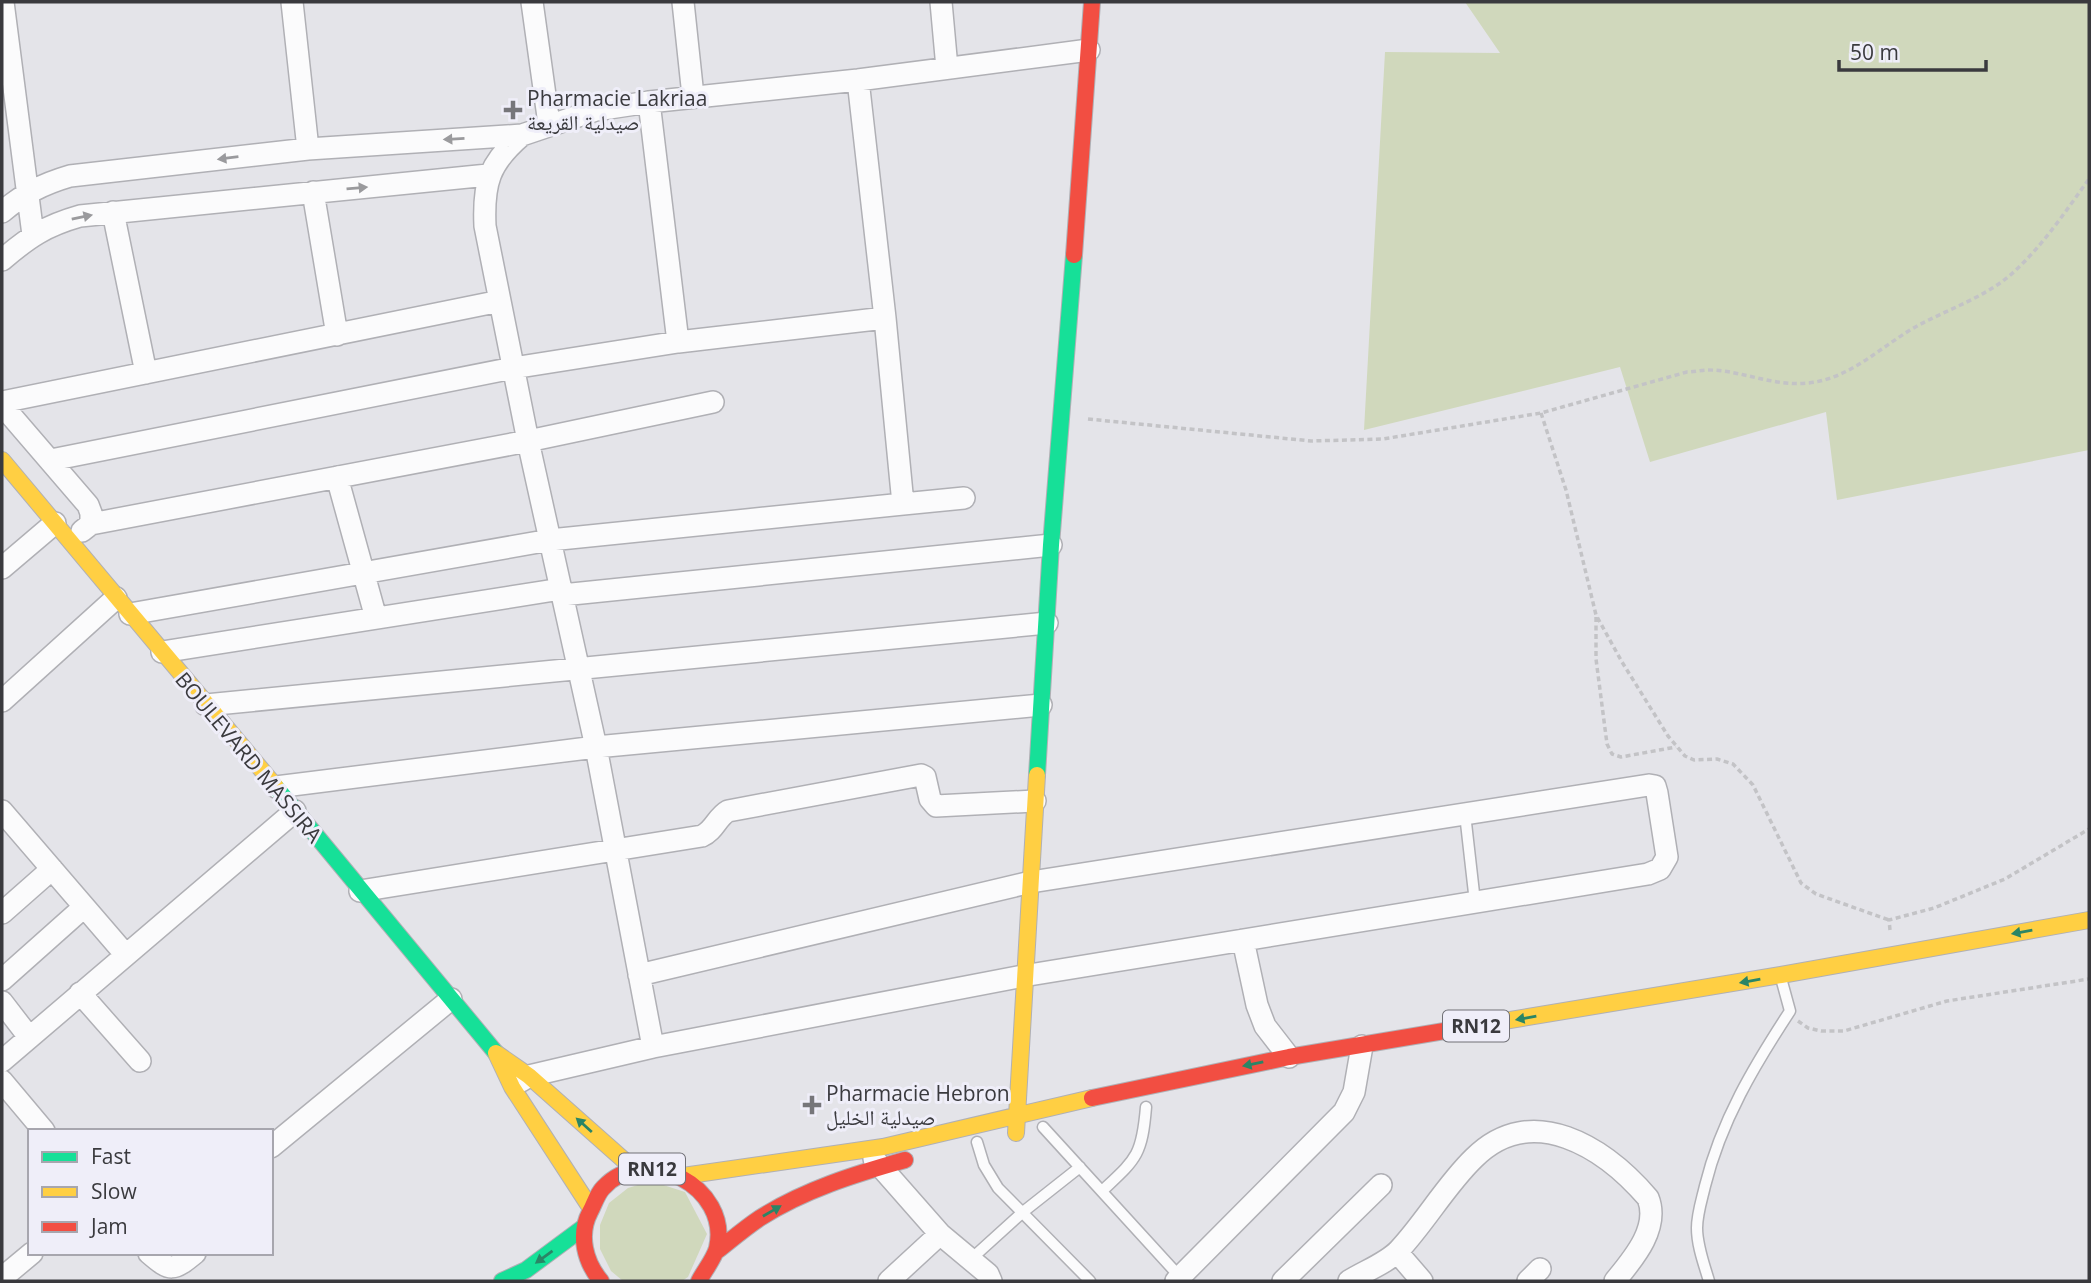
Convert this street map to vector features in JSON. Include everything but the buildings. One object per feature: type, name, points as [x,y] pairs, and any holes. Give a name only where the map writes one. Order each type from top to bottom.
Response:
[{"type":"main road","points":[[990,1139],[1017,1114],[1023,976],[1051,545],[1063,417],[1092,2]]},
{"type":"main road","name":"BOULEVARD MASSIRA","points":[[3,465],[70,540],[520,1082],[635,1170]]},
{"type":"main road","name":"RN12","points":[[683,1176],[883,1147],[1017,1114],[1289,1057],[1359,1061],[1781,975],[2089,920]]},
{"type":"main road","points":[[520,1082],[590,1207]]},
{"type":"main road","points":[[990,1139],[1050,1126]]},
{"type":"main road","name":"RN12","points":[[710,1271],[758,1219],[790,1200],[880,1167],[916,1158]]},
{"type":"main road","name":"RN12","points":[[601,1281],[588,1262],[584,1245],[584,1227],[590,1207],[601,1191],[616,1177],[635,1170],[659,1168],[683,1176],[703,1193],[716,1216],[719,1233],[710,1271]]},
{"type":"main road","points":[[502,1281],[526,1270],[584,1227]]},
{"type":"street","points":[[3,2],[33,235]]},
{"type":"street","points":[[292,2],[308,149]]},
{"type":"street","points":[[533,2],[549,124]]},
{"type":"street","points":[[683,2],[693,96]]},
{"type":"street","points":[[941,2],[947,68]]},
{"type":"street","points":[[653,1047],[597,747],[528,441],[485,226],[484,201],[488,175],[502,152],[522,135],[596,110],[693,96],[858,80],[1089,50]]},
{"type":"street","points":[[858,80],[903,504]]},
{"type":"street","points":[[649,102],[678,342]]},
{"type":"street","points":[[2,212],[28,191],[70,176],[308,149],[522,135]]},
{"type":"street","points":[[2,260],[33,235],[59,222],[113,212],[488,175]]},
{"type":"street","points":[[313,192],[337,335]]},
{"type":"street","points":[[113,212],[146,373]]},
{"type":"street","points":[[91,524],[88,505],[2,404],[500,301]]},
{"type":"street","points":[[51,460],[513,368],[678,342],[885,318]]},
{"type":"street","points":[[70,540],[91,524],[528,441],[713,402]]},
{"type":"street","points":[[337,477],[376,618]]},
{"type":"street","points":[[2,701],[123,606],[362,573],[550,540],[964,498]]},
{"type":"street","points":[[2,568],[55,523]]},
{"type":"street","points":[[162,652],[561,592],[1051,545]]},
{"type":"street","points":[[206,705],[1047,623]]},
{"type":"street","points":[[276,787],[597,747],[1041,705]]},
{"type":"street","points":[[360,891],[702,836],[709,833],[722,814],[728,811],[921,775],[925,777],[930,800],[936,806],[1035,801]]},
{"type":"street","points":[[520,1082],[653,1047],[1023,976],[1648,874],[1660,869],[1667,857],[1657,793],[1655,786],[1649,785],[1031,882],[639,975]]},
{"type":"street","points":[[2,811],[125,954]]},
{"type":"street","points":[[2,1061],[295,811]]},
{"type":"street","points":[[2,913],[52,869]]},
{"type":"street","points":[[2,980],[83,907]]},
{"type":"street","points":[[1243,940],[1257,1005],[1265,1026],[1289,1057]]},
{"type":"street","points":[[80,993],[140,1061]]},
{"type":"street","points":[[273,1145],[451,999]]},
{"type":"street","points":[[2,1002],[29,1037]]},
{"type":"street","points":[[1187,1277],[1344,1112],[1354,1092],[1359,1061]]},
{"type":"street","points":[[2,1081],[42,1129]]},
{"type":"street","points":[[1349,1281],[1397,1252],[1473,1158],[1494,1142],[1520,1133],[1545,1132],[1563,1135],[1605,1156],[1648,1198],[1651,1218],[1644,1240],[1615,1281]]},
{"type":"street","points":[[866,1150],[940,1234],[988,1274],[991,1281]]},
{"type":"street","points":[[1283,1281],[1381,1185]]},
{"type":"street","points":[[889,1281],[940,1234]]},
{"type":"street","points":[[1397,1252],[1422,1281]]},
{"type":"street","points":[[2,1278],[30,1255]]},
{"type":"street","points":[[151,1255],[165,1267],[171,1268],[179,1266],[192,1255]]},
{"type":"lane","points":[[1465,814],[1475,902]]},
{"type":"lane","points":[[1709,1281],[1699,1248],[1697,1227],[1718,1141],[1758,1059],[1790,1011],[1781,975]]},
{"type":"lane","points":[[1102,1191],[1134,1160],[1144,1137],[1147,1107]]},
{"type":"lane","points":[[1050,1126],[1080,1167],[1187,1277]]},
{"type":"lane","points":[[990,1139],[984,1165],[998,1188],[1090,1281]]},
{"type":"lane","points":[[971,1260],[1023,1212],[1080,1167]]},
{"type":"path","points":[[1063,417],[1311,441],[1384,439],[1541,413],[1687,372],[1710,370],[1768,381],[1805,384],[1839,376],[1917,326],[1993,288],[2010,275],[2065,213],[2089,179]]},
{"type":"path","points":[[1541,413],[1566,490],[1596,615],[1596,659],[1607,744],[1612,754],[1621,757],[1676,747]]},
{"type":"path","points":[[1596,615],[1636,686],[1676,747],[1694,760],[1717,759],[1733,764],[1742,772],[1753,785],[1801,883],[1816,894],[1889,920],[1934,908],[2004,879],[2089,829]]},
{"type":"path","points":[[1889,920],[1893,954]]},
{"type":"path","points":[[1790,1011],[1808,1028],[1844,1031],[1947,1001],[2089,979]]},
{"type":"green space","points":[[1465,2],[2089,2],[2089,450],[1837,500],[1826,412],[1650,462],[1620,367],[1364,430],[1385,52],[1500,53]]},
{"type":"green space","points":[[651,1181],[685,1192],[707,1234],[688,1277],[682,1281],[623,1281],[611,1271],[600,1249],[600,1225],[609,1203],[628,1188]]},
{"type":"traffic: fast","points":[[1037,775],[1051,545],[1074,255]]},
{"type":"traffic: fast","points":[[276,787],[496,1053]]},
{"type":"traffic: fast","points":[[502,1281],[526,1270],[584,1227]]},
{"type":"traffic: slow","points":[[2,460],[276,787]]},
{"type":"traffic: slow","points":[[1016,1133],[1037,775]]},
{"type":"traffic: slow","points":[[1486,1024],[2089,920]]},
{"type":"traffic: slow","points":[[590,1207],[512,1087],[496,1053],[529,1076],[635,1170]]},
{"type":"traffic: slow","points":[[683,1176],[883,1147],[1092,1098]]},
{"type":"traffic: jam","points":[[1074,255],[1092,2]]},
{"type":"traffic: jam","points":[[1092,1098],[1289,1057],[1486,1024]]},
{"type":"traffic: jam","points":[[717,1251],[760,1218],[794,1199],[849,1177],[905,1160]]},
{"type":"traffic: jam","points":[[601,1281],[587,1257],[584,1239],[586,1221],[603,1188],[621,1175],[640,1169],[661,1171],[681,1178],[698,1190],[711,1206],[718,1226],[717,1248],[699,1281]]},
{"type":"place","name":"Pharmacie Lakriaa صيدلية القريعة","points":[[513,110]]},
{"type":"place","name":"Pharmacie Hebron صيدلية الخليل","points":[[812,1105]]}]
